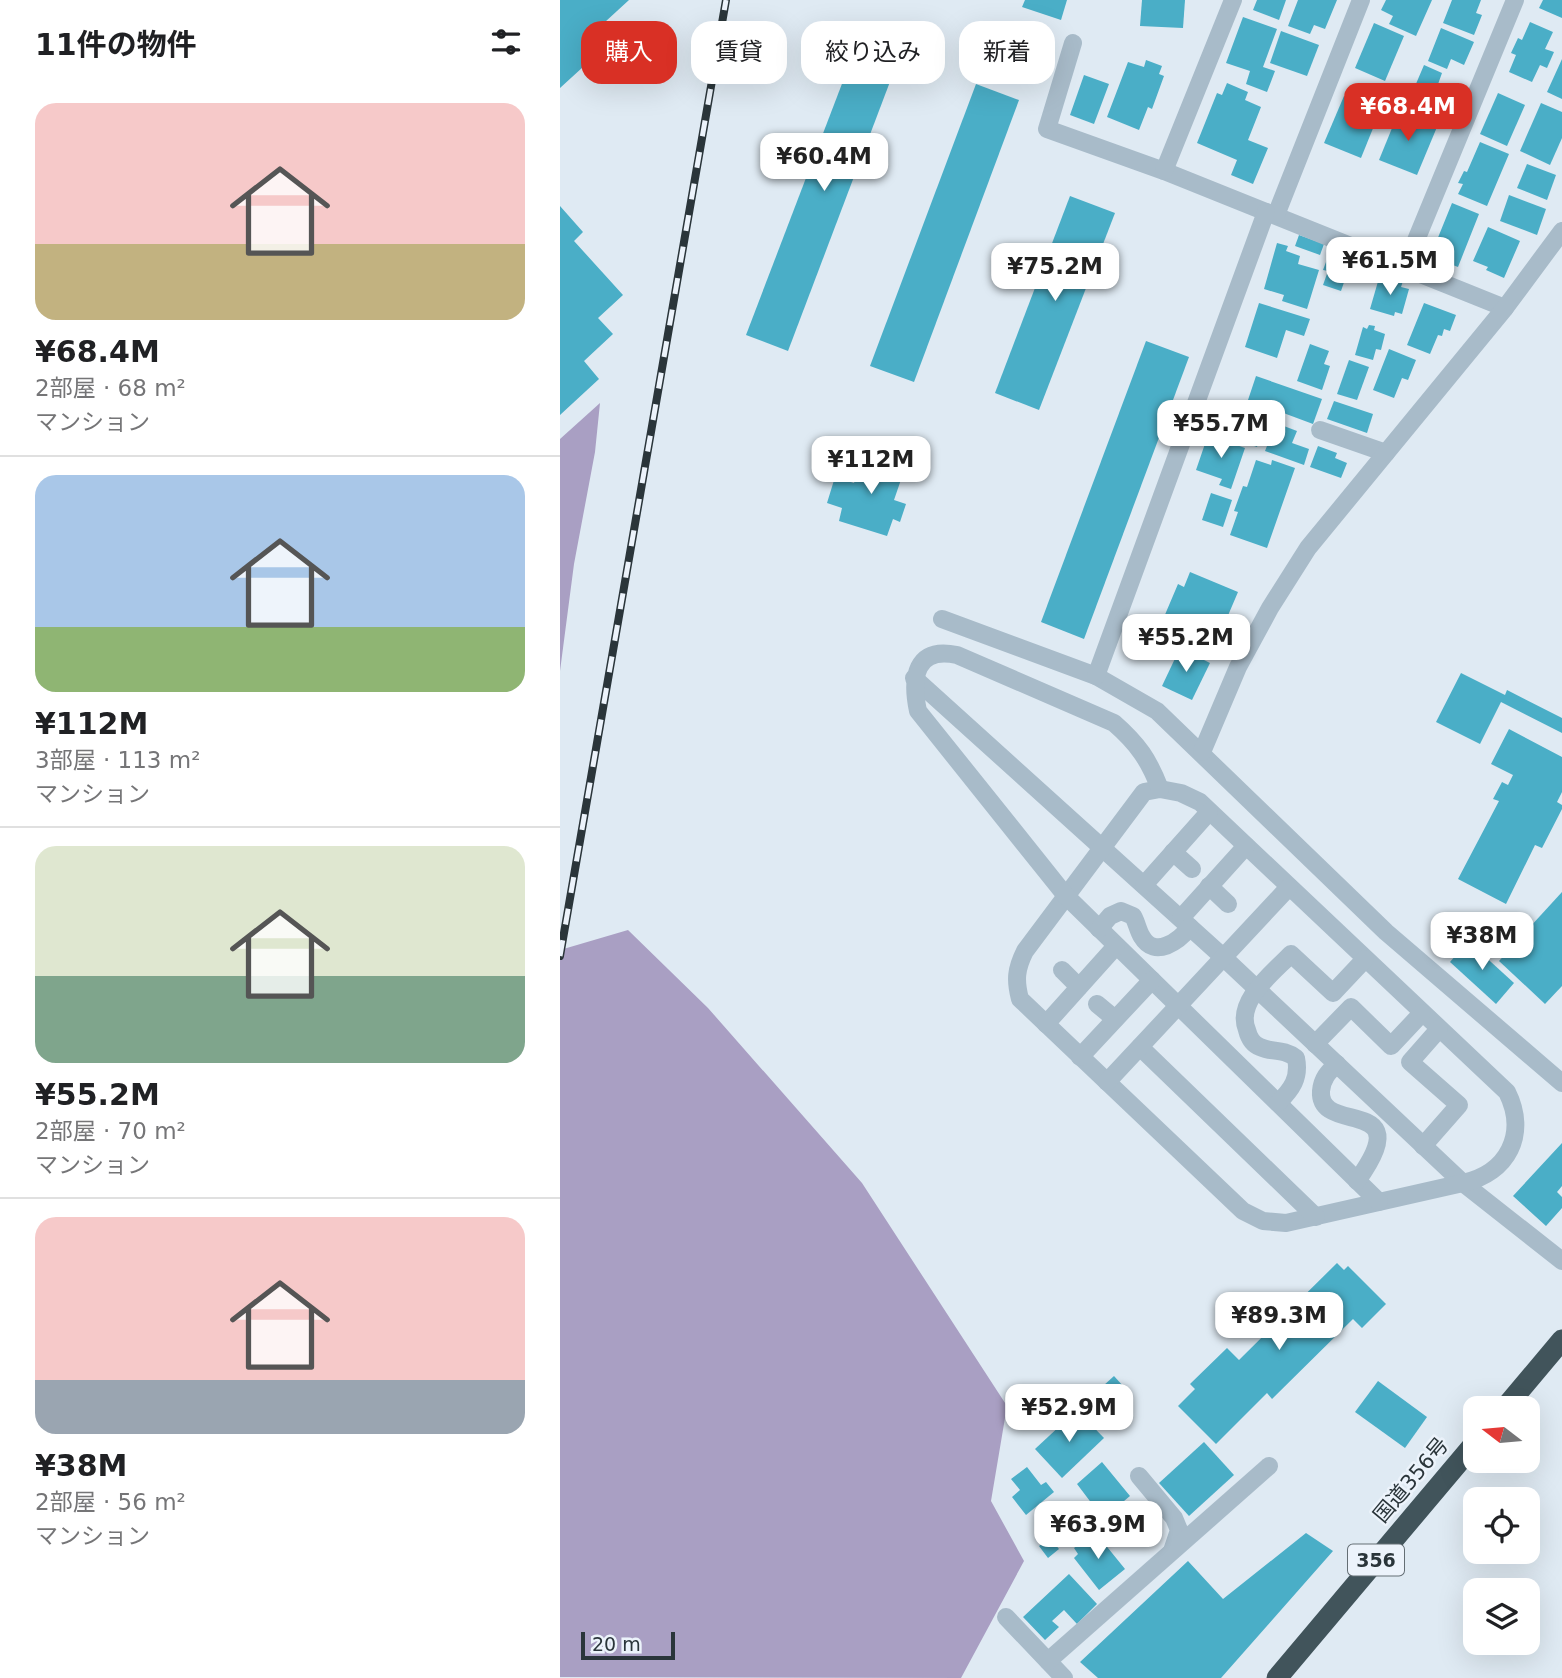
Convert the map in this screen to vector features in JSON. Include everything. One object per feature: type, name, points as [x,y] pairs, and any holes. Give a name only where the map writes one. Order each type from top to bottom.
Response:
[{"type":"highway","points":[[1515,1396],[1562,1340]]},
{"type":"highway","name":"国道356号","points":[[1277,1678],[1463,1457]]},
{"type":"street","points":[[1164,171],[1233,0]]},
{"type":"street","points":[[1096,676],[1271,214],[1361,0]]},
{"type":"street","points":[[1405,267],[1515,0]]},
{"type":"street","points":[[1073,43],[1047,129],[1164,171],[1505,308]]},
{"type":"street","points":[[1202,752],[1238,667],[1270,608],[1308,548],[1505,308],[1562,230]]},
{"type":"street","points":[[1320,430],[1386,453]]},
{"type":"street","points":[[942,619],[1096,676],[1157,711],[1386,932],[1562,1083]]},
{"type":"street","points":[[1160,789],[1149,761],[1131,738],[1114,723],[945,652],[931,655],[923,661],[914,678],[918,711],[1066,896],[1379,1202]]},
{"type":"street","points":[[914,678],[1258,989],[1463,1183],[1562,1261]]},
{"type":"street","points":[[1160,789],[1181,793],[1200,802],[1507,1092],[1515,1108],[1516,1127],[1511,1147],[1504,1159],[1476,1180],[1286,1223],[1263,1221],[1243,1212],[1020,999],[1015,982],[1017,967],[1025,951],[1144,792],[1160,789]]},
{"type":"street","points":[[1144,885],[1209,812]]},
{"type":"street","points":[[1099,929],[1110,916],[1121,911],[1133,916],[1145,942],[1150,946],[1163,947],[1177,941],[1185,923],[1209,886],[1246,846]]},
{"type":"street","points":[[1173,852],[1192,869]]},
{"type":"street","points":[[1209,886],[1228,904]]},
{"type":"street","points":[[1107,1082],[1289,887]]},
{"type":"street","points":[[1046,1024],[1116,946]]},
{"type":"street","points":[[1278,1103],[1292,1089],[1298,1071],[1296,1058],[1289,1053],[1261,1048],[1249,1038],[1244,1017],[1246,1006],[1291,954],[1333,993],[1365,959]]},
{"type":"street","points":[[1062,970],[1079,987]]},
{"type":"street","points":[[1080,1057],[1152,980]]},
{"type":"street","points":[[1097,1003],[1115,1019]]},
{"type":"street","points":[[1315,1044],[1351,1007],[1391,1046],[1423,1013]]},
{"type":"street","points":[[1423,1146],[1459,1105],[1410,1062],[1439,1029]]},
{"type":"street","points":[[1140,1046],[1316,1217]]},
{"type":"street","points":[[1337,1064],[1328,1072],[1322,1084],[1321,1097],[1324,1106],[1333,1113],[1359,1117],[1375,1129],[1378,1135],[1373,1158],[1357,1181]]},
{"type":"street","points":[[1048,1661],[1269,1465]]},
{"type":"street","points":[[1139,1476],[1174,1518],[1179,1530],[1172,1551]]},
{"type":"street","points":[[1006,1617],[1064,1678]]},
{"type":"shaded area","points":[[600,403],[595,452],[574,564],[560,671],[560,439]]},
{"type":"shaded area","points":[[628,930],[708,1008],[862,1183],[1007,1406],[991,1501],[1024,1561],[961,1678],[560,1677],[560,950]]},
{"type":"building","points":[[560,0],[629,0],[606,21],[581,21],[581,69],[560,88]]},
{"type":"building","points":[[1025,0],[1067,0],[1061,20],[1022,7]]},
{"type":"building","points":[[1142,0],[1185,0],[1183,28],[1140,26]]},
{"type":"building","points":[[1257,0],[1286,0],[1279,20],[1253,10]]},
{"type":"building","points":[[1298,0],[1337,0],[1325,29],[1314,25],[1310,34],[1288,26]]},
{"type":"building","points":[[1386,0],[1432,0],[1416,36],[1389,24],[1393,16],[1381,10]]},
{"type":"building","points":[[1452,0],[1481,0],[1476,13],[1482,15],[1474,35],[1443,23]]},
{"type":"building","points":[[1543,0],[1562,0],[1562,18],[1539,8]]},
{"type":"building","points":[[1243,17],[1277,29],[1263,67],[1275,71],[1267,92],[1246,84],[1250,71],[1226,63]]},
{"type":"building","points":[[1530,22],[1553,32],[1545,49],[1554,52],[1547,68],[1540,65],[1532,82],[1509,72],[1516,55],[1511,53],[1518,38],[1522,40]]},
{"type":"building","points":[[1374,23],[1404,36],[1385,81],[1355,68]]},
{"type":"building","points":[[1441,28],[1474,42],[1464,65],[1451,59],[1447,69],[1428,61]]},
{"type":"building","points":[[1281,31],[1319,45],[1307,76],[1270,63]]},
{"type":"building","points":[[1562,59],[1562,99],[1547,92]]},
{"type":"building","points":[[1146,60],[1162,66],[1159,74],[1164,76],[1152,109],[1148,107],[1139,130],[1107,117],[1128,62],[1144,67]]},
{"type":"building","points":[[1424,65],[1442,73],[1437,87],[1452,93],[1440,120],[1407,105]]},
{"type":"building","points":[[1084,75],[1109,84],[1094,124],[1070,115]]},
{"type":"building","points":[[1227,83],[1248,92],[1245,100],[1261,107],[1248,140],[1268,148],[1253,184],[1231,175],[1237,160],[1197,143],[1217,93],[1222,95]]},
{"type":"building","points":[[842,84],[889,84],[788,351],[746,335]]},
{"type":"building","points":[[976,84],[1019,100],[914,382],[870,366]]},
{"type":"building","points":[[1498,93],[1525,105],[1507,146],[1480,134]]},
{"type":"building","points":[[1344,96],[1380,111],[1361,158],[1324,143]]},
{"type":"building","points":[[1541,103],[1562,112],[1562,138],[1550,165],[1520,151]]},
{"type":"building","points":[[1399,111],[1437,127],[1417,175],[1379,160]]},
{"type":"building","points":[[1480,142],[1509,154],[1487,206],[1458,194],[1463,184],[1458,183],[1464,171],[1467,172]]},
{"type":"building","points":[[1527,164],[1556,175],[1547,200],[1517,188]]},
{"type":"building","points":[[1509,195],[1546,209],[1537,235],[1500,221]]},
{"type":"building","points":[[1070,196],[1115,213],[1039,410],[995,393]]},
{"type":"building","points":[[1452,203],[1479,214],[1458,267],[1437,259],[1444,243],[1437,240]]},
{"type":"building","points":[[560,206],[583,232],[574,241],[623,295],[598,318],[613,334],[584,361],[599,379],[560,415]]},
{"type":"building","points":[[1488,227],[1520,241],[1504,278],[1473,261]]},
{"type":"building","points":[[1299,235],[1324,244],[1320,255],[1295,246]]},
{"type":"building","points":[[1277,243],[1288,246],[1286,251],[1300,256],[1298,264],[1319,270],[1307,309],[1282,301],[1284,295],[1264,289]]},
{"type":"building","points":[[1329,254],[1351,262],[1341,291],[1323,285],[1328,271],[1323,270]]},
{"type":"building","points":[[1385,276],[1403,281],[1401,287],[1409,289],[1402,314],[1395,312],[1394,316],[1370,309],[1379,278],[1384,279]]},
{"type":"building","points":[[1259,303],[1310,319],[1304,336],[1286,330],[1277,358],[1245,347]]},
{"type":"building","points":[[1424,303],[1456,315],[1450,331],[1444,329],[1442,336],[1438,335],[1430,354],[1407,345]]},
{"type":"building","points":[[1369,325],[1385,334],[1381,350],[1376,349],[1373,360],[1355,355],[1363,327],[1367,329]]},
{"type":"building","points":[[1146,341],[1189,357],[1084,639],[1041,622]]},
{"type":"building","points":[[1310,344],[1329,351],[1324,364],[1330,366],[1322,390],[1297,381]]},
{"type":"building","points":[[1389,349],[1416,360],[1408,380],[1402,378],[1394,398],[1373,390]]},
{"type":"building","points":[[1349,360],[1369,367],[1357,400],[1337,394]]},
{"type":"building","points":[[1256,376],[1322,399],[1313,424],[1248,400]]},
{"type":"building","points":[[1222,401],[1267,416],[1257,447],[1211,431]]},
{"type":"building","points":[[1334,401],[1373,414],[1367,433],[1327,419]]},
{"type":"building","points":[[1276,423],[1297,431],[1292,443],[1309,449],[1304,465],[1265,451]]},
{"type":"building","points":[[1208,435],[1245,448],[1231,489],[1219,485],[1222,479],[1196,470]]},
{"type":"building","points":[[1318,446],[1337,453],[1335,458],[1347,463],[1341,478],[1310,467]]},
{"type":"building","points":[[871,454],[906,465],[894,500],[906,504],[900,522],[893,519],[887,536],[839,521],[842,508],[827,503],[835,477],[854,483],[861,463],[868,465]]},
{"type":"building","points":[[1256,460],[1271,465],[1272,460],[1295,468],[1267,548],[1230,535],[1238,512],[1234,511],[1243,486],[1247,487]]},
{"type":"building","points":[[1211,493],[1232,500],[1223,527],[1202,520]]},
{"type":"building","points":[[1190,572],[1238,592],[1218,639],[1164,617],[1178,584],[1184,587]]},
{"type":"building","points":[[1180,648],[1210,663],[1192,700],[1162,686]]},
{"type":"building","points":[[1461,673],[1505,695],[1507,690],[1562,718],[1562,733],[1501,702],[1480,744],[1436,722]]},
{"type":"building","points":[[1509,729],[1562,757],[1562,792],[1557,802],[1562,805],[1562,809],[1542,848],[1535,845],[1506,904],[1458,879],[1499,801],[1493,799],[1502,782],[1508,785],[1513,775],[1491,764]]},
{"type":"building","points":[[1562,892],[1562,986],[1545,1004],[1499,961]]},
{"type":"building","points":[[1468,941],[1514,983],[1496,1004],[1450,962]]},
{"type":"building","points":[[1562,1143],[1562,1186],[1557,1192],[1562,1197],[1562,1208],[1546,1226],[1513,1196]]},
{"type":"building","points":[[1337,1263],[1344,1270],[1348,1266],[1386,1304],[1362,1328],[1353,1319],[1272,1399],[1267,1393],[1216,1444],[1178,1406],[1195,1389],[1190,1384],[1227,1348],[1239,1360]]},
{"type":"building","points":[[1114,1376],[1133,1397],[1101,1427],[1081,1406]]},
{"type":"building","points":[[1378,1381],[1427,1417],[1405,1448],[1355,1412]]},
{"type":"building","points":[[1077,1410],[1104,1438],[1062,1478],[1035,1449]]},
{"type":"building","points":[[1204,1442],[1234,1475],[1189,1516],[1159,1483]]},
{"type":"building","points":[[1102,1462],[1130,1496],[1124,1501],[1135,1515],[1114,1533],[1077,1484]]},
{"type":"building","points":[[1027,1467],[1041,1485],[1046,1482],[1054,1492],[1026,1515],[1012,1497],[1020,1490],[1011,1479]]},
{"type":"building","points":[[1059,1503],[1077,1526],[1055,1544],[1059,1549],[1048,1558],[1039,1546],[1046,1541],[1038,1531],[1050,1521],[1044,1515]]},
{"type":"building","points":[[1095,1532],[1125,1569],[1099,1590],[1074,1558],[1078,1554],[1074,1548]]},
{"type":"building","points":[[1306,1533],[1333,1551],[1221,1678],[1098,1678],[1080,1662],[1188,1561],[1223,1599]]},
{"type":"building","points":[[1069,1574],[1097,1604],[1077,1624],[1064,1610],[1052,1621],[1059,1627],[1045,1640],[1023,1617]]},
{"type":"railway","points":[[560,956],[726,0]]}]
